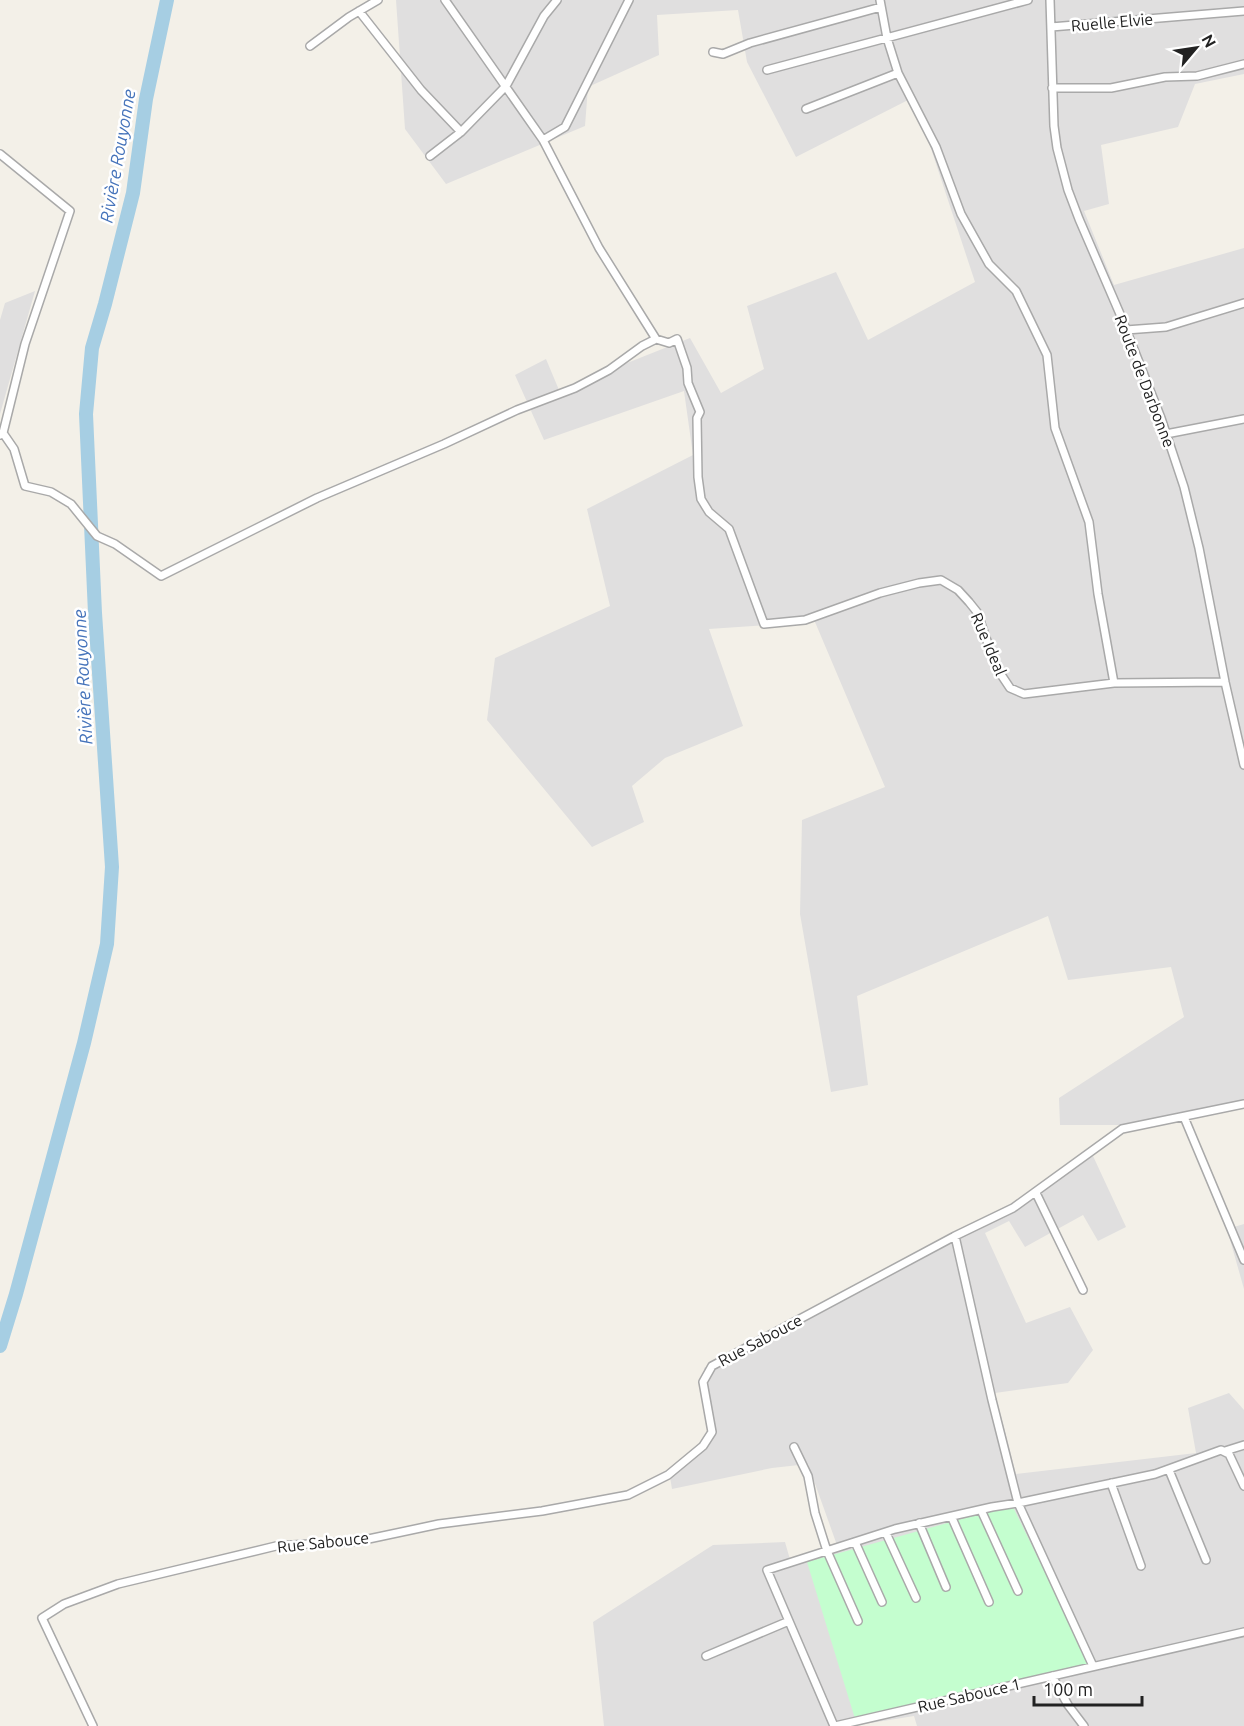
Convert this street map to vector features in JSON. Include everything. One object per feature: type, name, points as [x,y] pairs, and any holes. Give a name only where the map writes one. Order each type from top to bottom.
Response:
[{"type":"street","points":[[310,46],[378,0]]},
{"type":"street","points":[[0,154],[70,212],[25,344],[1,434],[14,449],[25,486],[51,492],[71,504],[97,536],[115,544],[161,576],[317,498],[517,410],[575,388],[609,370],[642,346],[656,339],[600,248],[543,140],[445,0]]},
{"type":"street","points":[[430,156],[461,132],[506,86],[544,16],[557,0]]},
{"type":"street","points":[[543,140],[565,127],[629,0]]},
{"type":"street","points":[[767,70],[1028,0]]},
{"type":"street","name":"Route de Darbonne","points":[[1050,0],[1052,88],[1057,148],[1068,190],[1126,330],[1184,487],[1244,765]]},
{"type":"street","points":[[713,52],[723,54],[750,43],[881,3],[887,38],[898,73],[936,147],[961,214],[989,264],[1016,291],[1047,355],[1055,428],[1089,522],[1098,594],[1114,683]]},
{"type":"street","points":[[359,11],[421,90],[461,132]]},
{"type":"street","name":"Ruelle Elvie","points":[[1051,27],[1244,11]]},
{"type":"street","points":[[1052,88],[1111,88],[1165,77],[1191,77],[1244,64]]},
{"type":"street","points":[[806,109],[898,73]]},
{"type":"street","points":[[1126,330],[1166,327],[1244,303]]},
{"type":"street","name":"Rue Ideal","points":[[656,339],[669,343],[676,339],[687,368],[688,383],[700,412],[697,418],[698,477],[701,499],[709,512],[729,529],[764,624],[805,620],[880,593],[941,580],[958,590],[977,612],[996,667],[1010,688],[1024,694],[1114,683],[1225,682]]},
{"type":"street","points":[[1166,434],[1244,419]]},
{"type":"street","name":"Rue Sabouce","points":[[93,1726],[42,1618],[64,1604],[118,1584],[276,1546],[359,1541],[439,1524],[542,1511],[628,1495],[668,1475],[704,1446],[712,1432],[703,1382],[712,1366],[1013,1208],[1122,1129],[1244,1104]]},
{"type":"street","points":[[1184,1117],[1244,1260]]},
{"type":"street","points":[[1036,1192],[1083,1290]]},
{"type":"street","points":[[956,1236],[992,1400],[1018,1503],[1093,1666]]},
{"type":"street","points":[[834,1726],[767,1570],[919,1523],[952,1518],[1169,1470],[1221,1450],[1225,1451],[1244,1445]]},
{"type":"street","points":[[794,1447],[808,1476],[815,1513],[828,1551],[858,1621]]},
{"type":"street","points":[[1225,1451],[1229,1454],[1244,1486]]},
{"type":"street","points":[[1169,1470],[1206,1560]]},
{"type":"street","points":[[1112,1483],[1141,1566]]},
{"type":"street","points":[[981,1510],[1018,1591]]},
{"type":"street","points":[[952,1518],[989,1602]]},
{"type":"street","points":[[919,1523],[946,1587]]},
{"type":"street","points":[[886,1533],[916,1598]]},
{"type":"street","points":[[855,1542],[882,1602]]},
{"type":"street","points":[[706,1656],[789,1621]]},
{"type":"street","name":"Rue Sabouce 1","points":[[834,1726],[1244,1632]]},
{"type":"street","points":[[1052,1676],[1068,1705],[1084,1726]]},
{"type":"shaded area","points":[[396,0],[1244,0],[1244,74],[1195,84],[1178,127],[1101,145],[1109,204],[1084,211],[1114,285],[1244,248],[1244,1101],[1130,1125],[1060,1125],[1059,1098],[1184,1017],[1171,967],[1068,980],[1048,916],[857,996],[868,1085],[831,1092],[800,914],[802,820],[885,787],[815,622],[709,629],[743,726],[665,758],[632,786],[644,822],[592,847],[487,720],[495,658],[610,606],[587,509],[693,455],[684,391],[544,440],[515,375],[546,359],[559,390],[690,338],[721,393],[764,369],[747,306],[836,272],[868,340],[975,282],[914,97],[796,157],[747,62],[738,10],[657,15],[659,55],[588,87],[585,126],[446,184],[405,129]]},
{"type":"shaded area","points":[[35,291],[0,414],[0,320],[5,303]]},
{"type":"shaded area","points":[[1093,1156],[1126,1227],[1098,1241],[1083,1215],[1025,1247],[1009,1221],[985,1233],[1026,1323],[1070,1307],[1093,1350],[1068,1383],[995,1393],[1016,1474],[1196,1453],[1188,1408],[1229,1393],[1244,1410],[1244,1726],[917,1726],[914,1716],[852,1726],[604,1726],[593,1622],[713,1545],[785,1542],[791,1563],[838,1548],[808,1464],[772,1468],[672,1489],[670,1477],[707,1445],[707,1390],[704,1368],[1010,1205]]},
{"type":"shaded area","points":[[1244,1224],[1244,1289],[1227,1229]]},
{"type":"green space","points":[[1012,1505],[1090,1664],[856,1722],[807,1562]]},
{"type":"waterway","name":"Rivière Rouyonne","points":[[0,1346],[84,1043],[107,944],[112,867],[95,613],[86,414],[92,348],[133,193],[146,99],[167,0]]}]
